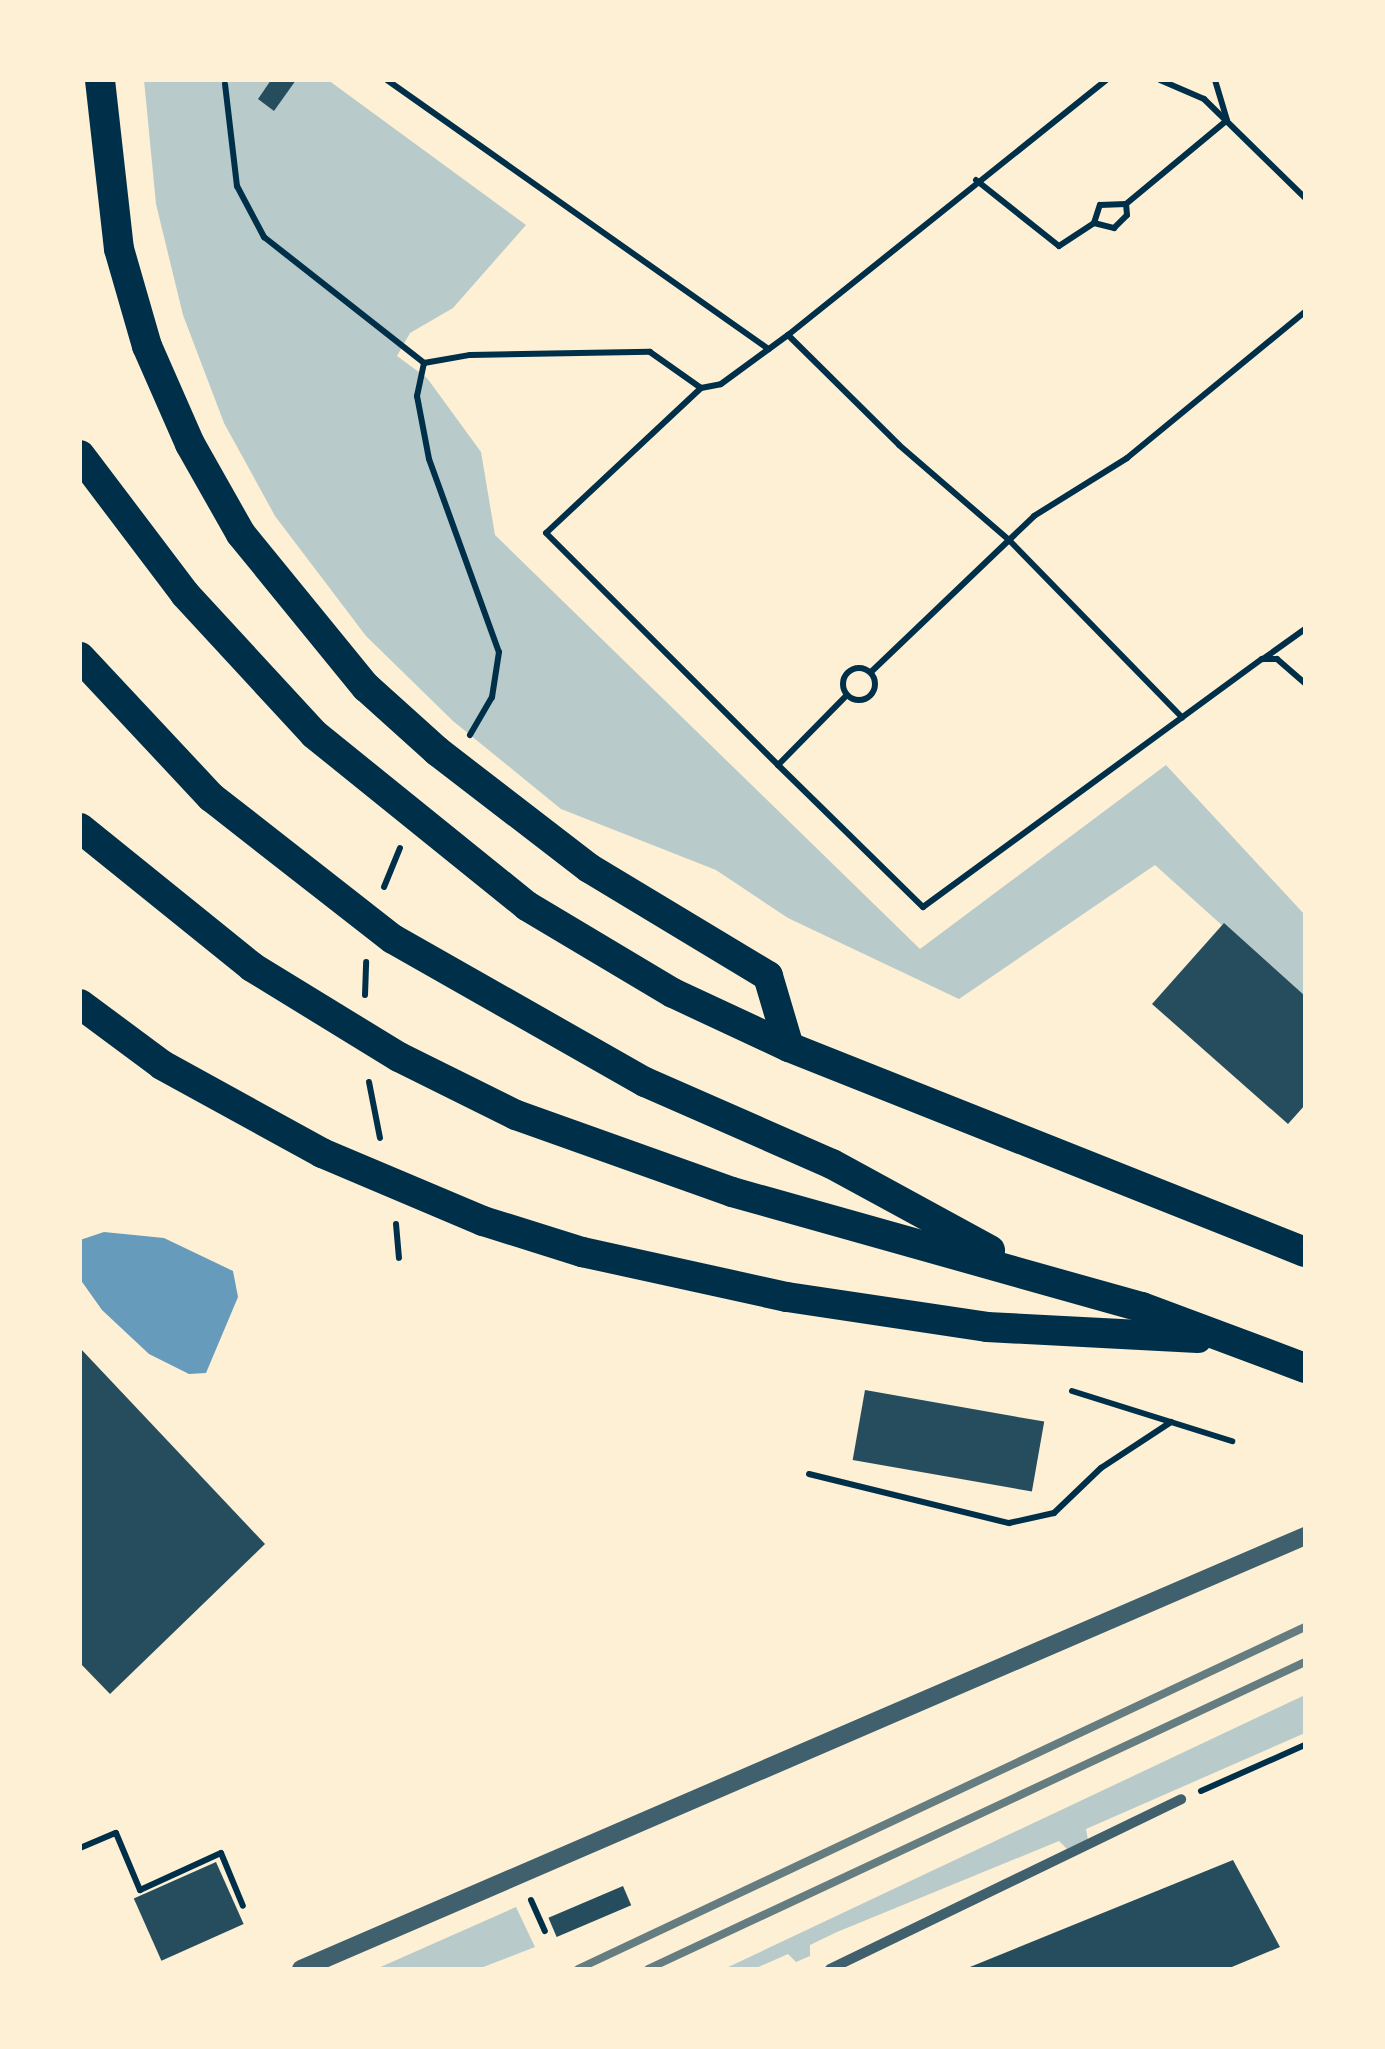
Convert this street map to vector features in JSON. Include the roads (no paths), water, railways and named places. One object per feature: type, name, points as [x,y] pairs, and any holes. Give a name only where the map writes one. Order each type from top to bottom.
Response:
[{"type":"highway","points":[[100,80],[119,249],[148,346],[190,444],[240,534],[366,687],[437,751],[589,868],[768,976],[789,1047]]},
{"type":"highway","points":[[80,455],[239,656],[381,794],[592,948],[789,1047],[1305,1252]]},
{"type":"highway","points":[[80,657],[211,798],[393,939],[645,1082],[832,1164],[1035,1274]]},
{"type":"highway","points":[[80,828],[252,967],[399,1057],[516,1115],[732,1192],[1035,1274],[1234,1340],[1305,1368]]},
{"type":"highway","points":[[80,1004],[162,1065],[396,1187],[582,1252],[787,1297],[987,1326],[1234,1340]]},
{"type":"street","points":[[301,1969],[1305,1536]]},
{"type":"street","points":[[830,1969],[1181,1799]]},
{"type":"water","points":[[104,1232],[164,1238],[233,1271],[238,1297],[206,1373],[189,1374],[149,1354],[102,1310],[80,1279],[80,1240]]},
{"type":"railway","points":[[578,1969],[1305,1627]]},
{"type":"railway","points":[[648,1969],[1305,1662]]}]
